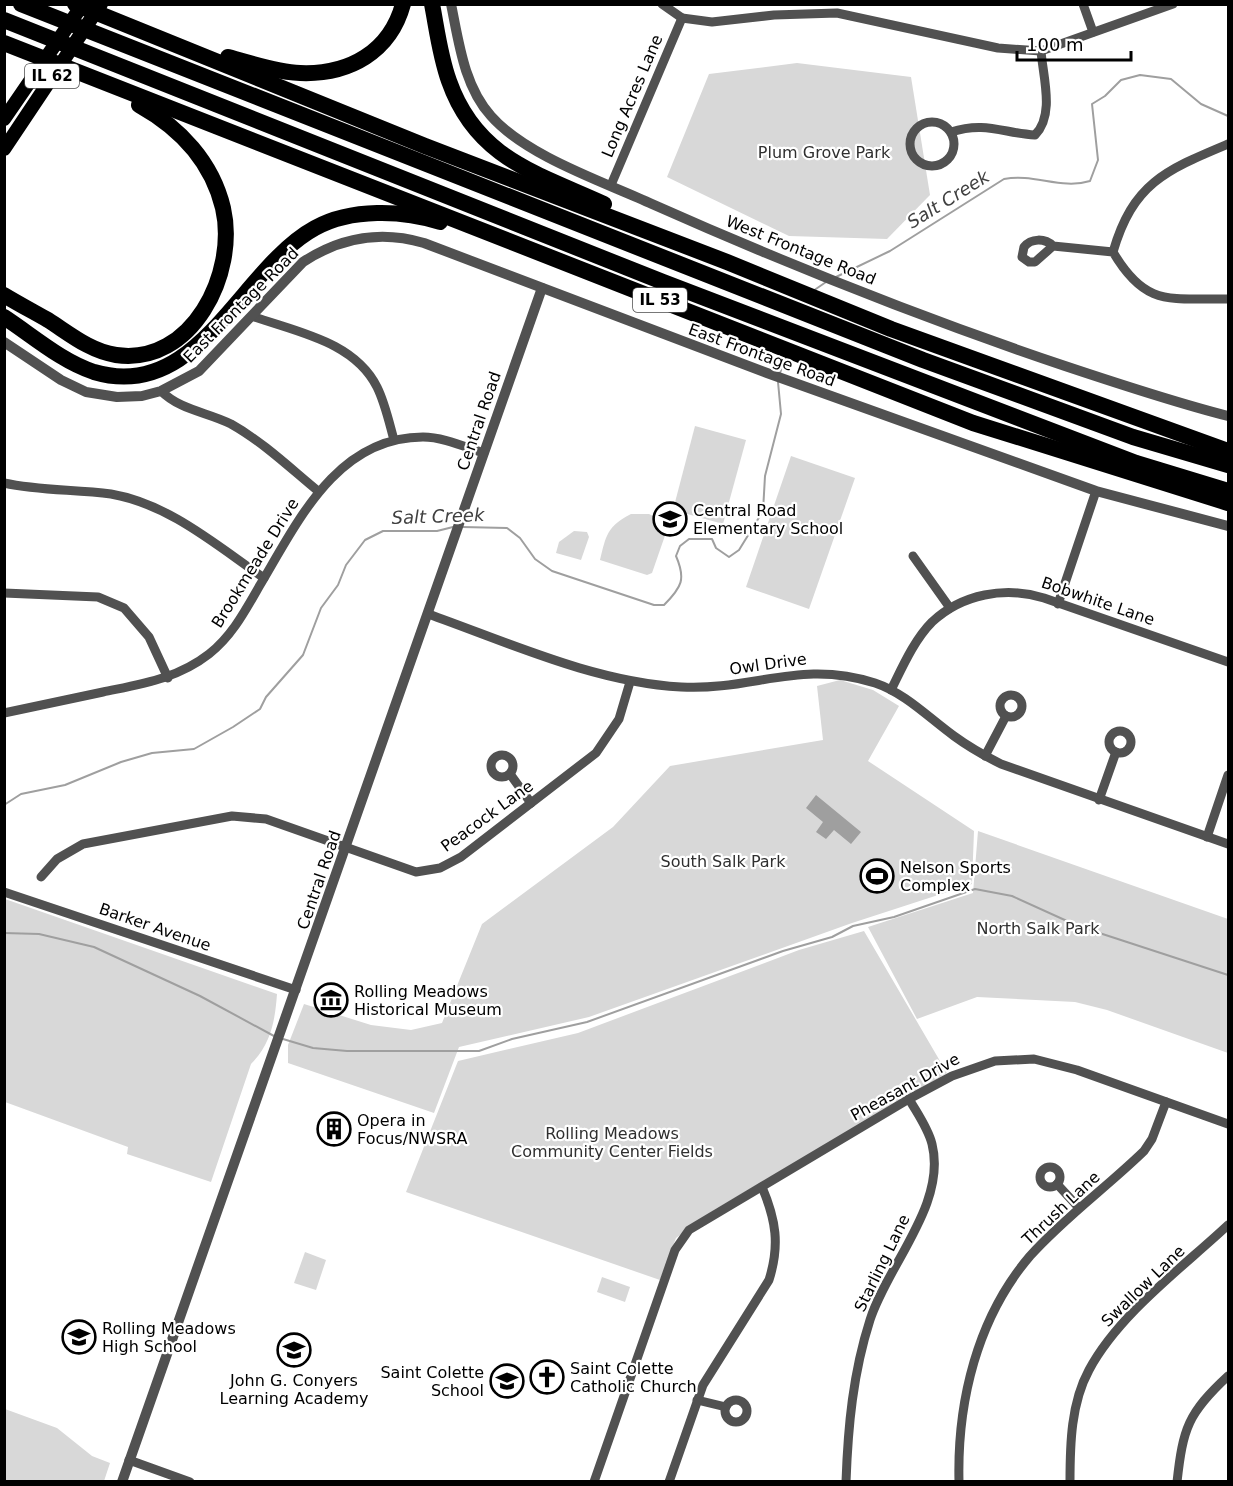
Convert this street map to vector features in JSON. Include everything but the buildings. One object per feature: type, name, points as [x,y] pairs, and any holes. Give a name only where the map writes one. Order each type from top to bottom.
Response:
[{"type":"highway","name":"IL 53","points":[[21,4],[923,360],[1133,437],[1228,465]]},
{"type":"highway","points":[[75,4],[425,146],[727,262],[902,333],[1228,450]]},
{"type":"highway","points":[[171,44],[275,69],[300,73],[330,70],[352,63],[377,49],[392,33],[403,4]]},
{"type":"highway","points":[[432,4],[449,80],[465,116],[481,137],[502,155],[520,165],[727,262]]},
{"type":"highway","name":"IL 53","points":[[4,20],[663,282],[1137,463],[1228,491]]},
{"type":"highway","name":"IL 53","points":[[4,43],[973,423],[1228,503]]},
{"type":"highway","points":[[4,295],[83,344],[106,353],[130,356],[161,349],[180,337],[203,312],[216,284],[221,266],[224,211],[203,162],[183,136],[172,127],[97,81]]},
{"type":"highway","points":[[4,317],[50,350],[87,369],[117,376],[140,375],[167,367],[186,355],[290,247],[317,226],[338,219],[386,213],[433,220],[544,255]]},
{"type":"highway","points":[[4,285],[49,321]]},
{"type":"main road","name":"IL 62","points":[[4,119],[83,4]]},
{"type":"main road","name":"IL 62","points":[[4,149],[101,4]]},
{"type":"street","name":"West Frontage Road","points":[[452,4],[471,83],[491,117],[528,147],[843,284],[1002,345],[1175,403],[1228,416]]},
{"type":"street","points":[[662,4],[682,18],[712,22],[774,15],[837,13],[998,48],[1041,51],[1173,4]]},
{"type":"street","points":[[772,4],[774,15]]},
{"type":"street","points":[[1083,4],[1093,32]]},
{"type":"street","name":"Long Acres Lane","points":[[611,185],[682,18]]},
{"type":"street","points":[[951,132],[966,127],[982,127],[1035,135],[1044,126],[1047,113],[1041,51]]},
{"type":"street","points":[[925,123],[940,123],[951,132],[955,146],[944,164],[922,165],[912,154],[911,139],[918,127],[925,123]]},
{"type":"street","points":[[1228,144],[1165,173],[1142,192],[1122,224],[1113,252],[1127,275],[1140,288],[1158,297],[1228,299]]},
{"type":"street","name":"East Frontage Road","points":[[4,342],[61,380],[86,392],[117,397],[142,396],[161,391],[199,371],[303,262],[334,245],[359,237],[386,236],[412,240],[766,373],[1096,491],[1228,526]]},
{"type":"street","points":[[1053,246],[1113,252]]},
{"type":"street","name":"Central Road","points":[[122,1482],[542,288]]},
{"type":"street","points":[[252,316],[335,346],[361,362],[377,386],[394,440]]},
{"type":"street","points":[[161,391],[178,405],[228,423],[251,436],[318,491]]},
{"type":"street","name":"Brookmeade Drive","points":[[4,713],[168,678],[208,655],[230,636],[318,491],[340,469],[368,448],[394,440],[424,437],[452,442],[484,453]]},
{"type":"street","points":[[4,483],[29,488],[110,494],[139,501],[165,511],[264,578]]},
{"type":"street","points":[[1058,604],[1096,491]]},
{"type":"street","points":[[913,556],[950,608]]},
{"type":"street","name":"Bobwhite Lane","points":[[891,690],[916,643],[931,623],[950,608],[986,594],[1001,591],[1025,592],[1228,662]]},
{"type":"street","points":[[4,592],[98,597],[124,608],[149,637],[168,678]]},
{"type":"street","name":"Owl Drive","points":[[428,614],[630,682],[705,687],[811,672],[832,673],[860,679],[891,690],[985,756],[1099,800],[1228,844]]},
{"type":"street","name":"Peacock Lane","points":[[41,878],[57,859],[83,844],[232,816],[266,819],[416,872],[431,871],[461,857],[596,753],[619,719],[630,682]]},
{"type":"street","points":[[985,756],[1006,716]]},
{"type":"street","points":[[1099,800],[1116,752]]},
{"type":"street","points":[[510,774],[531,803]]},
{"type":"street","points":[[1207,837],[1228,775]]},
{"type":"street","name":"Barker Avenue","points":[[4,892],[296,990]]},
{"type":"street","name":"Pheasant Drive","points":[[594,1482],[675,1250],[689,1230],[909,1099],[975,1066],[995,1061],[1034,1059],[1077,1070],[1228,1125]]},
{"type":"street","name":"Starling Lane","points":[[846,1482],[855,1376],[870,1319],[931,1194],[934,1161],[932,1144],[909,1099]]},
{"type":"street","name":"Thrush Lane","points":[[959,1482],[958,1448],[963,1403],[982,1335],[1029,1258],[1079,1208],[1144,1150],[1152,1139],[1166,1102]]},
{"type":"street","points":[[1057,1184],[1079,1208]]},
{"type":"street","points":[[669,1482],[703,1385],[759,1298],[772,1271],[776,1230],[774,1215],[762,1187]]},
{"type":"street","name":"Swallow Lane","points":[[1070,1482],[1073,1425],[1089,1370],[1125,1321],[1228,1225]]},
{"type":"street","points":[[1177,1482],[1188,1421],[1199,1404],[1228,1376]]},
{"type":"street","points":[[697,1400],[726,1407]]},
{"type":"street","points":[[129,1460],[190,1482]]},
{"type":"green space","name":"Plum Grove Park","points":[[797,63],[911,77],[930,195],[887,239],[789,236],[667,177],[709,74]]},
{"type":"green space","points":[[695,426],[746,440],[723,524],[673,510]]},
{"type":"green space","points":[[791,456],[855,478],[809,609],[746,587]]},
{"type":"green space","points":[[631,514],[649,514],[669,524],[652,573],[647,575],[600,560],[609,532],[623,518]]},
{"type":"green space","points":[[574,531],[587,532],[589,537],[581,560],[556,553],[559,542]]},
{"type":"green space","name":"South Salk Park","points":[[840,680],[873,690],[899,706],[868,761],[974,831],[972,884],[852,923],[589,1017],[459,1047],[434,1113],[288,1063],[288,1045],[304,1004],[371,1025],[411,1030],[442,1023],[482,924],[613,827],[670,766],[823,740],[817,686]]},
{"type":"green space","name":"North Salk Park","points":[[978,831],[1228,919],[1228,1053],[1107,1010],[1075,1002],[977,997],[917,1019],[868,927],[973,893]]},
{"type":"green space","points":[[5,899],[277,994],[271,1032],[251,1064],[211,1182],[127,1154],[128,1147],[5,1102]]},
{"type":"green space","name":"Rolling Meadows Community Center Fields","points":[[864,931],[947,1073],[714,1210],[676,1238],[660,1280],[406,1192],[458,1061],[578,1033],[799,950]]},
{"type":"green space","points":[[305,1252],[326,1260],[316,1290],[294,1283]]},
{"type":"green space","points":[[602,1277],[630,1287],[625,1302],[597,1292]]},
{"type":"green space","points":[[5,1409],[57,1428],[92,1456],[110,1463],[104,1481],[5,1481]]},
{"type":"shaded area","points":[[816,795],[861,832],[851,844],[834,830],[826,839],[816,832],[823,822],[806,808]]},
{"type":"waterway","name":"Salt Creek","points":[[836,277],[890,251],[1004,179],[1026,178],[1069,184],[1090,181],[1098,160],[1092,104],[1105,96],[1121,80],[1140,75],[1171,79],[1201,104],[1228,116]]},
{"type":"waterway","name":"Salt Creek","points":[[813,291],[826,282]]},
{"type":"waterway","name":"Salt Creek","points":[[780,373],[785,359]]},
{"type":"waterway","name":"Salt Creek","points":[[462,527],[507,528],[520,538],[535,559],[552,571],[654,605],[664,605],[675,593],[680,582],[681,571],[676,556],[680,546],[689,539],[712,539],[716,548],[729,557],[739,550],[763,511],[765,476],[781,414],[778,382]]},
{"type":"waterway","name":"Salt Creek","points":[[4,805],[21,794],[65,785],[121,762],[152,753],[194,749],[233,727],[260,709],[266,697],[303,655],[321,608],[338,585],[346,565],[365,540],[383,531],[437,531],[453,527]]},
{"type":"waterway","points":[[283,1039],[313,1048],[347,1051],[479,1051],[512,1039],[587,1022],[783,951],[832,937],[853,926],[894,917],[975,889],[1012,896],[1078,926],[1228,975]]},
{"type":"waterway","points":[[4,933],[39,934],[94,947],[200,996],[274,1036]]},
{"type":"place","name":"Central Road Elementary School","points":[[670,519]]},
{"type":"place","name":"Nelson Sports Complex","points":[[877,876]]},
{"type":"place","name":"Rolling Meadows Historical Museum","points":[[331,1000]]},
{"type":"place","name":"Opera in Focus/NWSRA","points":[[334,1129]]},
{"type":"place","name":"Rolling Meadows High School","points":[[79,1337]]},
{"type":"place","name":"John G. Conyers Learning Academy","points":[[294,1350]]},
{"type":"place","name":"Saint Colette Catholic Church","points":[[547,1377]]},
{"type":"place","name":"Saint Colette School","points":[[507,1381]]}]
